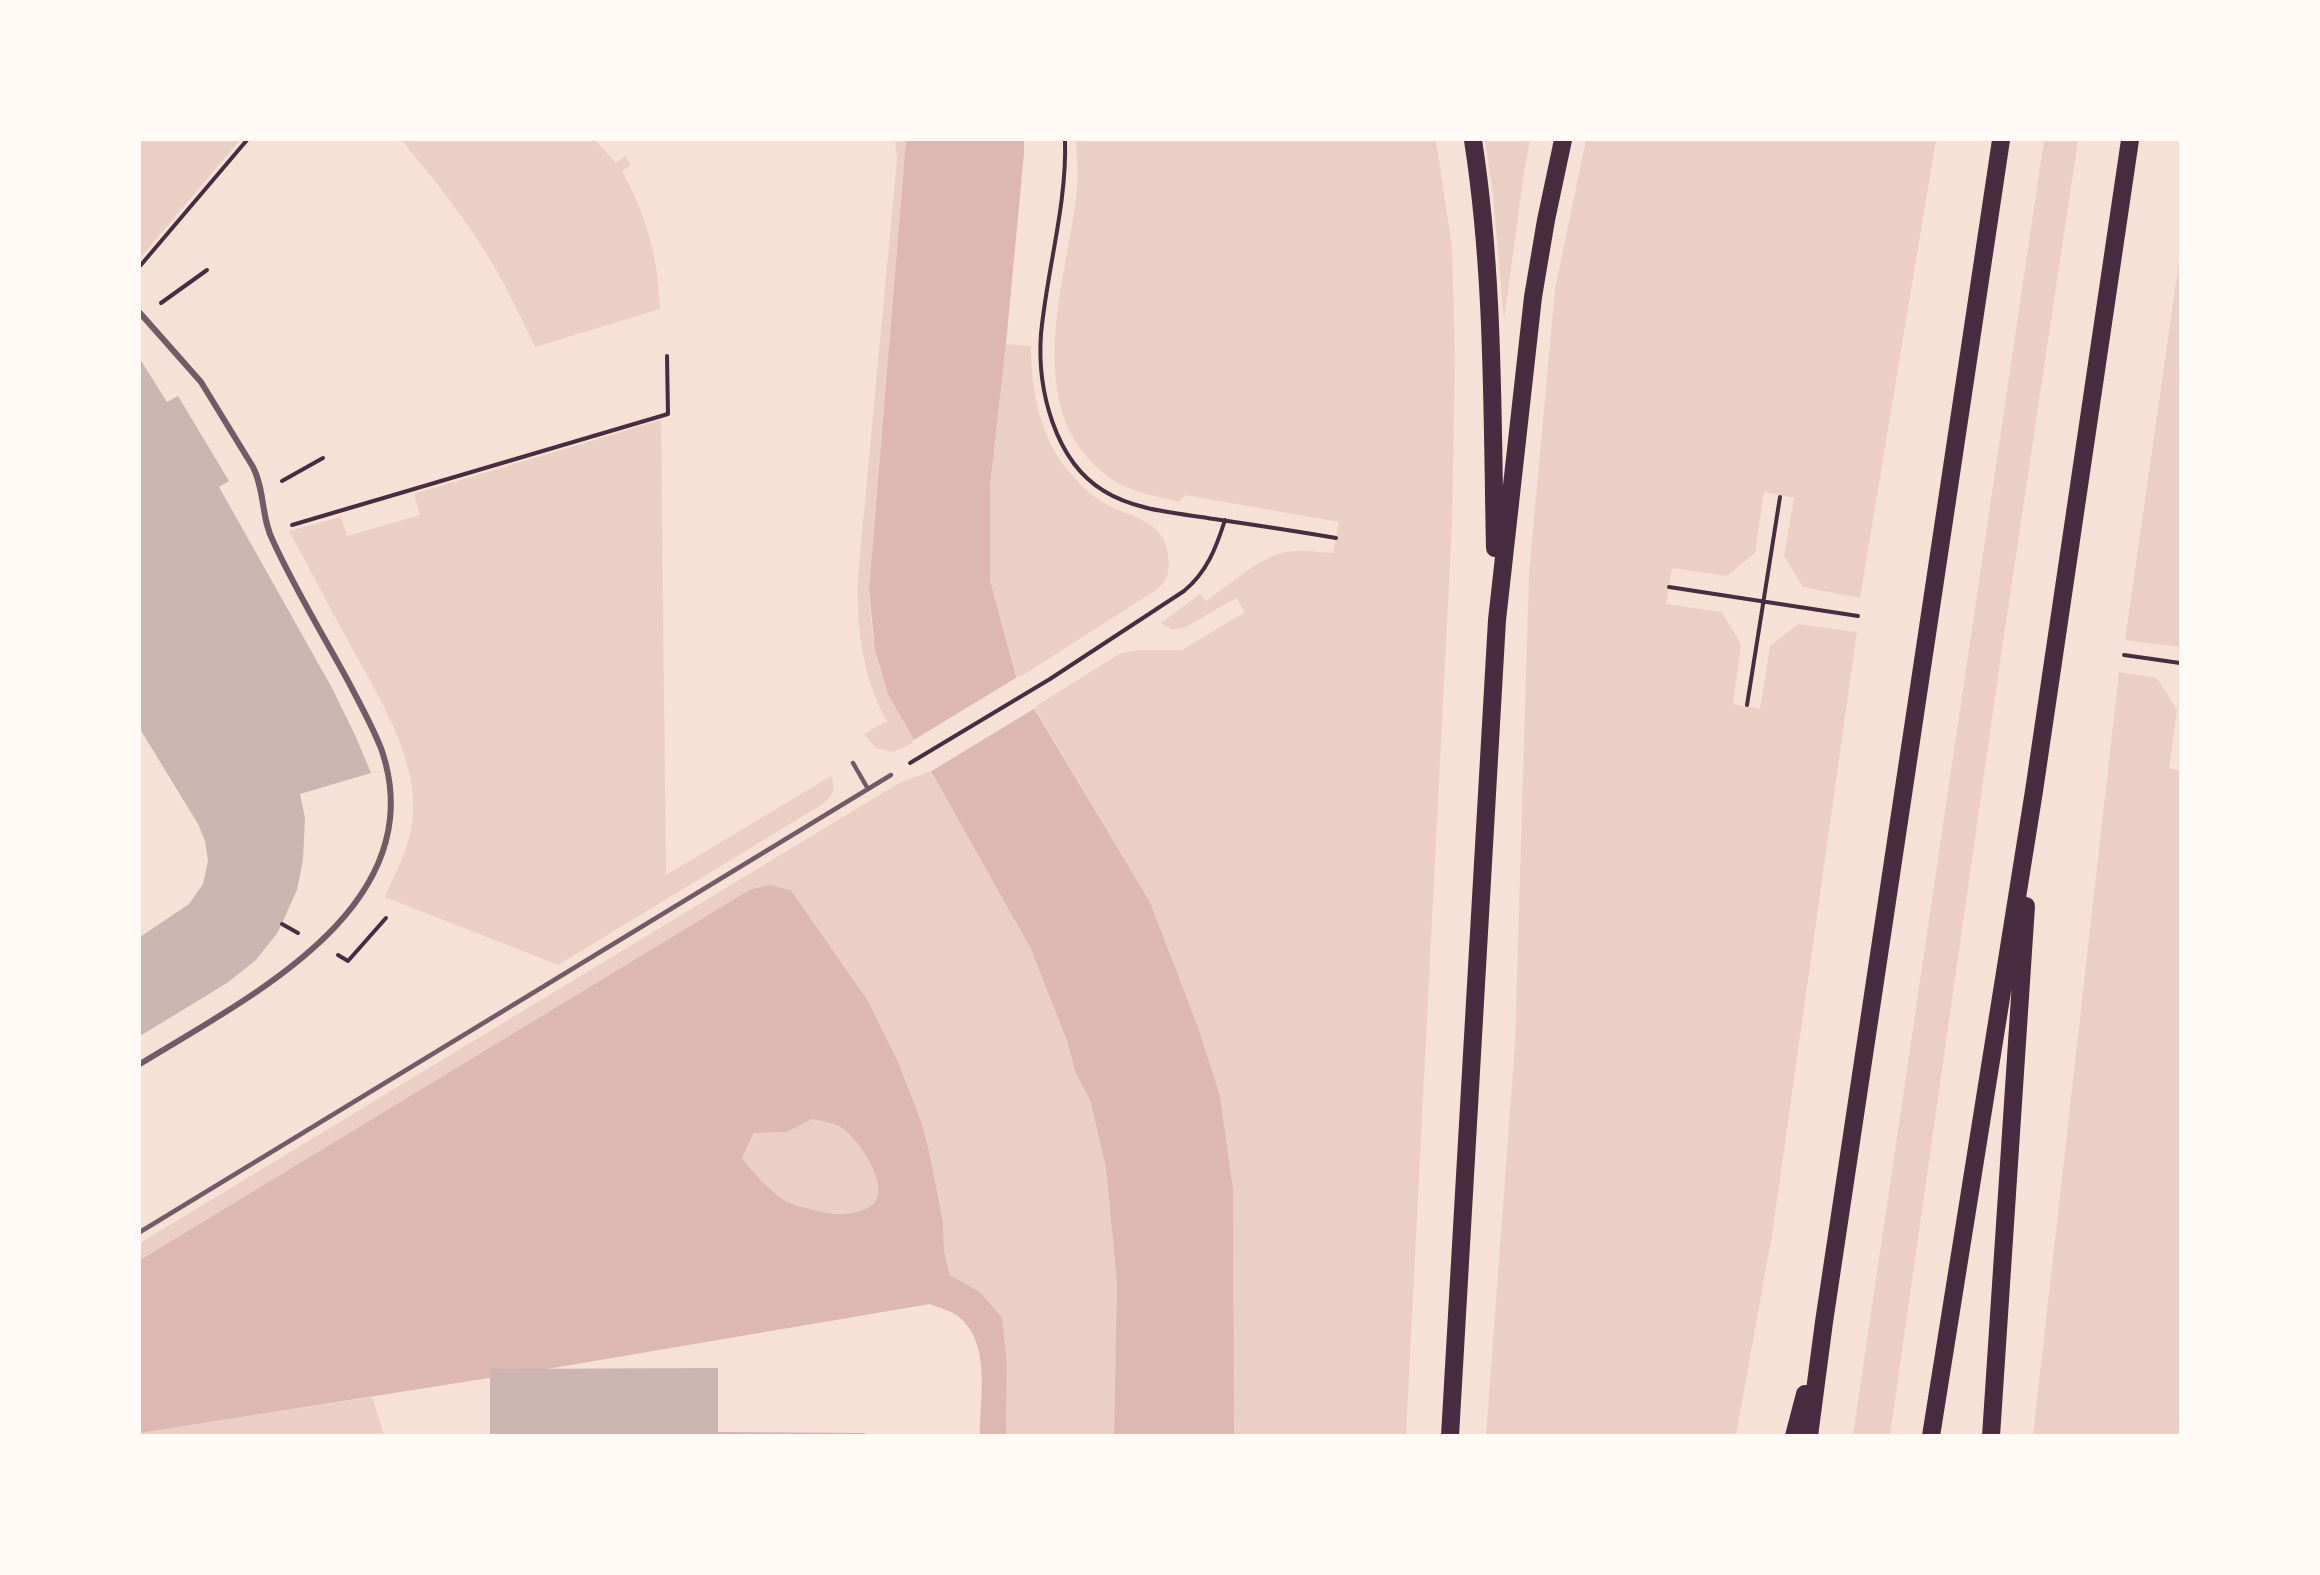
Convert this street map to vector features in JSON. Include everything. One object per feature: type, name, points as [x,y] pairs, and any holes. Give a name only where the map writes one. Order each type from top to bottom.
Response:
[{"type":"highway","points":[[1473,140],[1483,211],[1490,297],[1497,620]]},
{"type":"highway","points":[[1450,1436],[1468,1157],[1497,620],[1533,297],[1563,140]]},
{"type":"highway","points":[[1809,1436],[1824,1322],[2001,140]]},
{"type":"highway","points":[[1931,1436],[2034,791],[2130,140]]},
{"type":"highway","points":[[1991,1436],[2034,791]]},
{"type":"highway","points":[[1794,1436],[1824,1322]]},
{"type":"street","points":[[140,1064],[263,987],[330,933],[359,898],[378,866],[388,835],[391,805],[389,777],[382,751],[364,712],[268,532],[261,492],[253,467],[201,382],[141,314]]},
{"type":"lane","points":[[853,763],[868,789]]},
{"type":"lane","points":[[140,1232],[891,775]]},
{"type":"path","points":[[140,266],[247,140]]},
{"type":"path","points":[[1065,140],[1064,182],[1041,346],[1042,385],[1057,433],[1079,467],[1105,492],[1144,507],[1336,538]]},
{"type":"path","points":[[141,314],[207,270]]},
{"type":"path","points":[[268,532],[668,414],[668,356]]},
{"type":"path","points":[[261,492],[323,458]]},
{"type":"path","points":[[1747,705],[1780,497]]},
{"type":"path","points":[[914,761],[1035,688],[1191,585],[1209,562],[1225,520]]},
{"type":"path","points":[[1669,587],[1858,616]]},
{"type":"path","points":[[2124,655],[2181,663]]},
{"type":"path","points":[[352,957],[386,918]]},
{"type":"shaded area","points":[[140,140],[240,140],[140,258]]},
{"type":"shaded area","points":[[401,140],[595,140],[616,163],[625,156],[631,165],[622,171],[650,238],[657,272],[660,309],[535,347],[493,264],[446,195]]},
{"type":"shaded area","points":[[895,140],[906,140],[869,590],[870,613],[880,669],[903,722],[915,742],[893,752],[876,748],[864,734],[887,721],[872,687],[862,650],[858,613],[858,575],[897,159]]},
{"type":"shaded area","points":[[906,140],[1024,140],[1006,344],[990,486],[990,580],[1017,680],[1150,902],[1198,1027],[1220,1096],[1233,1189],[1234,1435],[1114,1435],[1117,1283],[1106,1168],[1090,1100],[1076,1074],[1067,1041],[1031,949],[888,694],[875,650],[869,590]]},
{"type":"shaded area","points":[[1076,140],[1436,140],[1452,248],[1455,360],[1452,524],[1406,1435],[1234,1435],[1233,1189],[1220,1096],[1198,1027],[1150,902],[1034,707],[1121,653],[1138,650],[1182,650],[1245,612],[1236,598],[1186,627],[1173,630],[1161,623],[1200,594],[1206,601],[1266,559],[1286,552],[1333,553],[1339,522],[1185,495],[1179,502],[1143,493],[1110,478],[1081,450],[1064,418],[1056,382],[1055,343],[1077,190]]},
{"type":"shaded area","points":[[1485,140],[1530,140],[1504,320],[1493,195]]},
{"type":"shaded area","points":[[1586,140],[1936,140],[1860,598],[1803,587],[1784,556],[1794,498],[1764,492],[1755,553],[1727,576],[1672,568],[1666,604],[1722,612],[1741,644],[1733,704],[1760,709],[1770,646],[1798,624],[1857,632],[1772,1235],[1736,1435],[1486,1436],[1515,1044],[1529,573],[1555,289]]},
{"type":"shaded area","points":[[2044,140],[2078,140],[2002,649],[1890,1435],[1853,1435]]},
{"type":"shaded area","points":[[2180,254],[2180,647],[2125,640]]},
{"type":"shaded area","points":[[1006,344],[1031,346],[1038,410],[1049,440],[1066,468],[1099,500],[1154,527],[1167,547],[1169,562],[1166,578],[1156,590],[1017,679],[990,580],[990,486]]},
{"type":"shaded area","points":[[661,420],[666,875],[831,776],[833,790],[829,798],[818,807],[558,965],[385,897],[402,858],[412,826],[413,793],[409,770],[402,747],[382,702],[289,531],[341,517],[347,536],[420,515],[414,494]]},
{"type":"shaded area","points":[[2119,672],[2157,678],[2177,710],[2169,768],[2180,771],[2180,1435],[2033,1435]]},
{"type":"shaded area","points":[[933,770],[1031,949],[1067,1041],[1076,1074],[1090,1100],[1106,1168],[1117,1283],[1114,1435],[1006,1435],[1007,1363],[980,1292],[950,1275],[944,1251],[943,1222],[929,1151],[922,1124],[899,1064],[868,1001],[795,896],[752,889],[741,895],[140,1260],[140,1243],[899,783]]},
{"type":"shaded area","points":[[770,885],[790,890],[868,1001],[899,1064],[922,1124],[929,1151],[943,1222],[944,1251],[950,1275],[980,1292],[1002,1318],[1007,1363],[1006,1435],[980,1435],[982,1373],[976,1342],[970,1329],[960,1318],[930,1304],[559,1367],[140,1433],[140,1260],[752,889]],"holes":[[[812,1119],[839,1126],[846,1131],[870,1162],[878,1185],[878,1196],[866,1209],[833,1214],[795,1205],[772,1191],[742,1158],[754,1133],[787,1132]]]},
{"type":"shaded area","points":[[812,1119],[839,1126],[846,1131],[870,1162],[878,1185],[878,1196],[866,1209],[833,1214],[795,1205],[784,1200],[766,1186],[742,1158],[755,1133],[787,1132]]},
{"type":"shaded area","points":[[372,1397],[384,1435],[140,1436],[140,1433]]},
{"type":"pier","points":[[1019,676],[1037,707],[930,772],[912,741]]},
{"type":"building","points":[[140,359],[167,402],[178,396],[229,481],[219,487],[332,688],[371,773],[300,794],[305,818],[303,860],[297,890],[278,932],[256,960],[227,983],[140,1036],[140,937],[189,904],[203,884],[208,861],[205,841],[198,824],[140,729]]},
{"type":"building","points":[[718,1368],[718,1432],[865,1433],[865,1436],[490,1436],[490,1369]]}]
